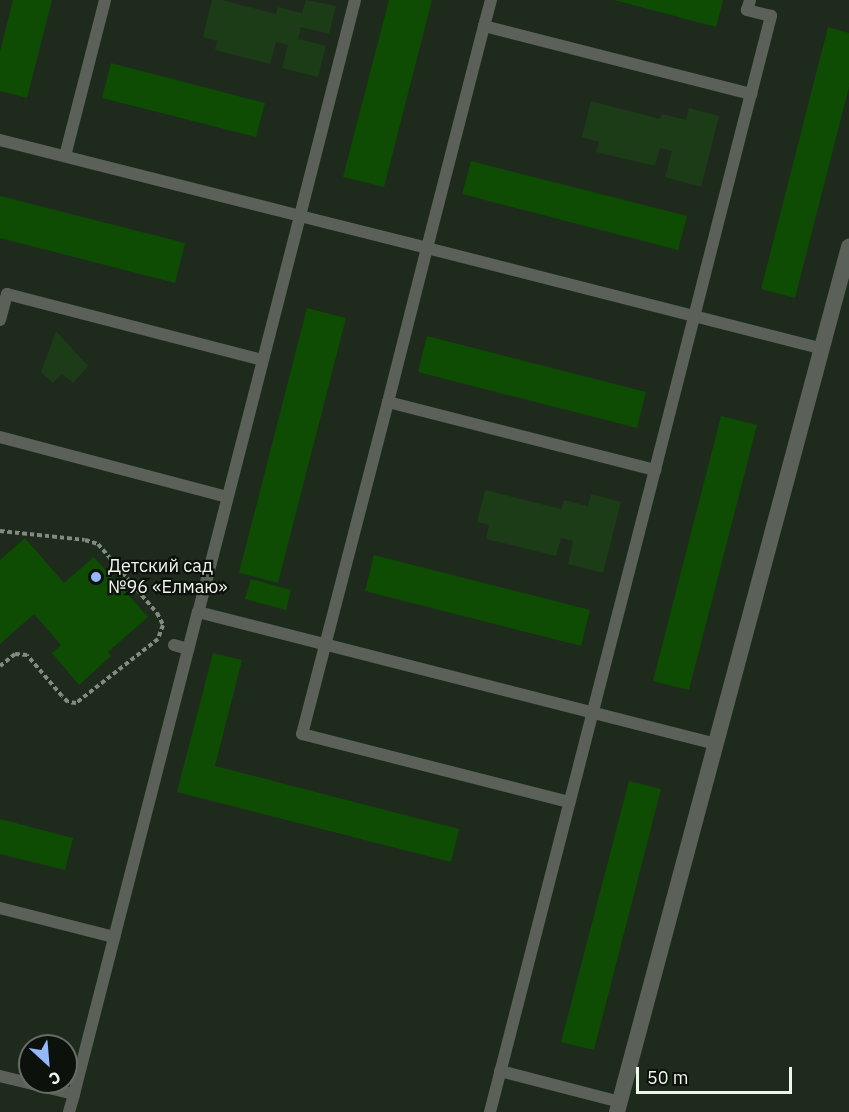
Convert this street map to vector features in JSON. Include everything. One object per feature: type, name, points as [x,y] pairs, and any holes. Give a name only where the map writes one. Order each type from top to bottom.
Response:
[{"type":"street","points":[[619,1107],[849,247]]},
{"type":"lane","points":[[65,156],[105,0]]},
{"type":"lane","points":[[69,1112],[355,0]]},
{"type":"lane","points":[[491,0],[302,734],[570,802]]},
{"type":"lane","points":[[490,1112],[771,16],[747,10],[750,0]]},
{"type":"lane","points":[[484,26],[751,94]]},
{"type":"lane","points":[[0,140],[822,349]]},
{"type":"lane","points":[[0,320],[7,294],[263,360]]},
{"type":"lane","points":[[388,402],[655,470]]},
{"type":"lane","points":[[0,437],[227,497]]},
{"type":"lane","points":[[198,612],[716,744]]},
{"type":"lane","points":[[174,645],[188,649]]},
{"type":"lane","points":[[0,908],[114,937]]},
{"type":"lane","points":[[500,1071],[619,1107]]},
{"type":"lane","points":[[0,1076],[74,1095]]},
{"type":"path","points":[[0,531],[85,540],[98,544],[161,618],[163,625],[158,639],[76,703],[68,702],[27,655],[15,654],[0,666]]},
{"type":"green space","points":[[212,0],[222,0],[276,14],[278,7],[302,13],[306,0],[336,6],[329,34],[301,27],[298,39],[326,46],[318,77],[282,68],[288,45],[276,42],[270,64],[215,50],[217,41],[203,37]]},
{"type":"green space","points":[[591,101],[660,119],[662,114],[686,120],[689,108],[719,116],[701,187],[665,177],[672,151],[660,148],[655,166],[596,152],[599,142],[582,137]]},
{"type":"green space","points":[[56,331],[88,366],[73,383],[62,374],[53,383],[41,372]]},
{"type":"green space","points":[[485,490],[561,509],[564,500],[588,506],[591,494],[621,502],[603,573],[568,564],[573,541],[561,538],[556,556],[486,539],[489,525],[477,522]]},
{"type":"building","points":[[13,0],[52,0],[27,98],[0,91],[0,52]]},
{"type":"building","points":[[389,0],[432,0],[384,187],[343,177]]},
{"type":"building","points":[[614,0],[723,0],[716,27]]},
{"type":"building","points":[[828,27],[849,33],[849,87],[795,298],[761,289]]},
{"type":"building","points":[[111,63],[265,103],[256,137],[102,98]]},
{"type":"building","points":[[471,161],[687,216],[678,250],[462,194]]},
{"type":"building","points":[[0,196],[185,243],[175,283],[0,238]]},
{"type":"building","points":[[307,308],[346,318],[278,583],[239,573]]},
{"type":"building","points":[[427,336],[646,392],[637,428],[418,372]]},
{"type":"building","points":[[721,416],[757,425],[689,690],[653,681]]},
{"type":"building","points":[[25,538],[64,583],[94,557],[148,617],[108,652],[111,656],[79,685],[52,653],[61,645],[34,614],[0,644],[0,560]]},
{"type":"building","points":[[374,555],[590,610],[581,646],[365,591]]},
{"type":"building","points":[[251,579],[291,590],[286,610],[245,599]]},
{"type":"building","points":[[213,653],[242,660],[215,766],[459,829],[451,862],[177,792]]},
{"type":"building","points":[[629,781],[661,789],[594,1050],[561,1042]]},
{"type":"building","points":[[0,819],[73,838],[65,870],[0,854]]},
{"type":"place","name":"Детский сад №96 «Елмаю»","points":[[96,577]]}]
